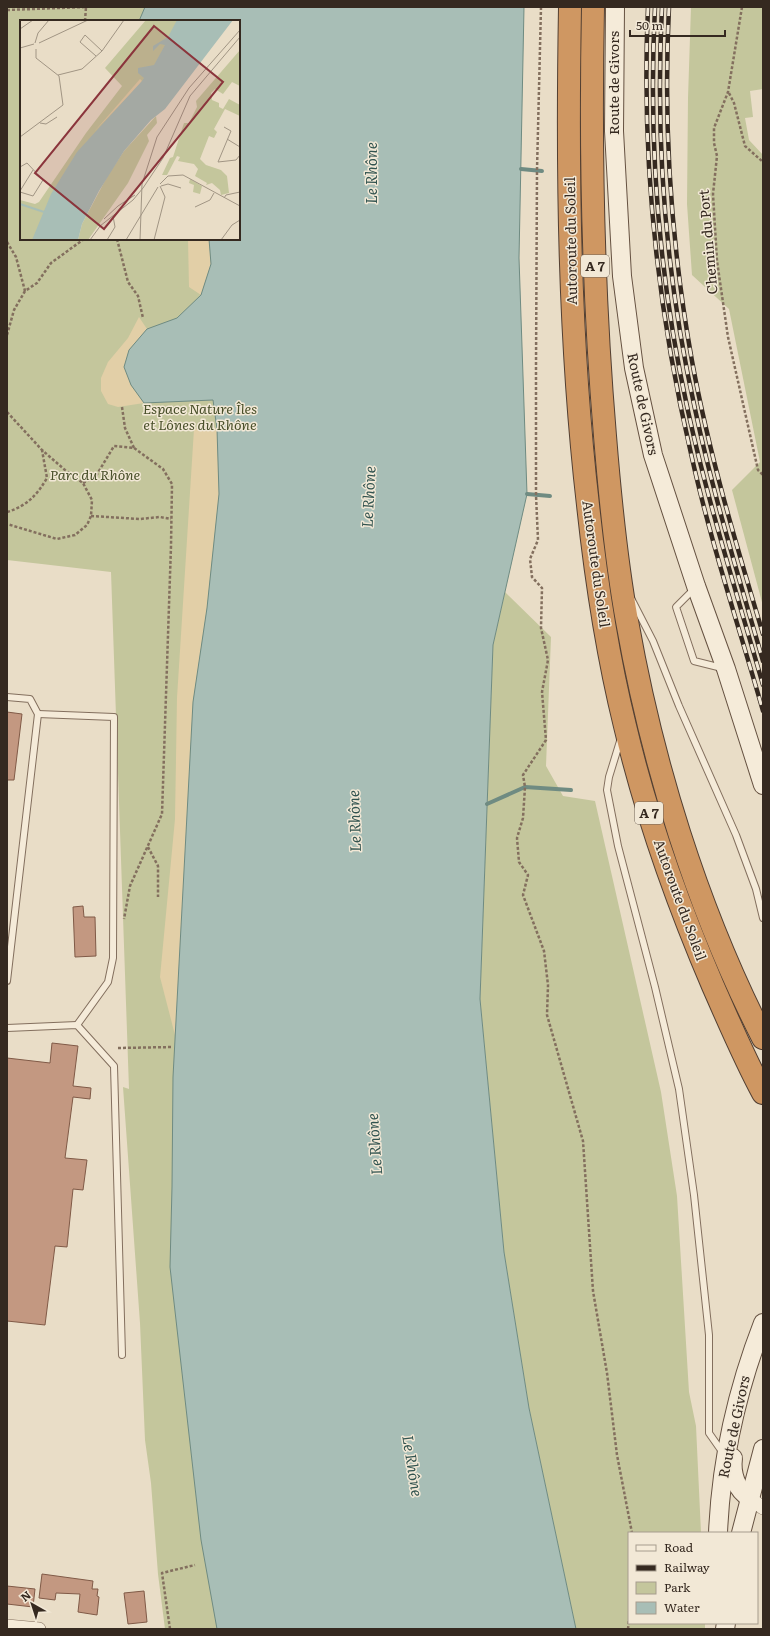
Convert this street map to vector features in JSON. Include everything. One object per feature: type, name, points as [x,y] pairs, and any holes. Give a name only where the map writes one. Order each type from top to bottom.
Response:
[{"type":"highway","name":"Autoroute du Soleil","points":[[570,7],[569,192],[575,366],[583,463],[597,583],[624,725],[651,821],[682,911],[730,1025],[762,1090]]},
{"type":"highway","name":"Autoroute du Soleil","points":[[593,7],[592,122],[596,305],[605,440],[620,576],[632,646],[646,712],[674,813],[706,907],[727,959],[760,1032]]},
{"type":"main road","name":"Route de Givors","points":[[615,7],[614,138],[622,276],[634,368],[653,456],[696,586],[726,669],[763,785]]},
{"type":"main road","name":"Route de Givors","points":[[718,1532],[726,1457],[736,1404],[749,1360],[763,1323]]},
{"type":"main road","points":[[736,1404],[736,1432],[731,1468],[735,1481],[747,1496],[757,1503]]},
{"type":"main road","points":[[742,1532],[757,1503],[763,1449]]},
{"type":"street","points":[[7,1626],[39,1629]]},
{"type":"lane","points":[[620,576],[653,641],[676,700],[736,835],[756,889],[763,918]]},
{"type":"lane","points":[[696,586],[676,607],[694,660],[726,669]]},
{"type":"lane","points":[[7,697],[30,699],[38,714],[7,981]]},
{"type":"lane","points":[[38,714],[114,717],[113,958],[108,982],[77,1025]]},
{"type":"lane","points":[[624,725],[609,777],[607,790],[618,846],[655,987],[679,1090],[694,1195],[709,1335],[709,1432],[726,1457]]},
{"type":"lane","points":[[7,1028],[77,1025]]},
{"type":"lane","points":[[77,1025],[114,1066],[122,1355]]},
{"type":"path","points":[[7,10],[86,7],[85,20]]},
{"type":"path","points":[[541,7],[537,170],[536,472],[538,540],[530,559],[532,577],[542,588],[541,628],[548,660],[542,692],[546,740],[523,775],[525,788],[523,818],[517,838],[519,862],[528,875],[523,895],[544,951],[548,985],[548,1015],[583,1141],[593,1291],[607,1373],[617,1455],[632,1532]]},
{"type":"path","name":"Chemin du Port","points":[[742,7],[728,92],[714,128],[714,143],[717,156],[713,194],[717,261],[728,337],[744,416],[758,470],[763,475]]},
{"type":"path","points":[[728,92],[734,103],[745,146],[763,162]]},
{"type":"path","points":[[7,335],[14,310],[25,291],[38,283],[51,263],[83,240]]},
{"type":"path","points":[[117,240],[128,282],[138,296],[143,318]]},
{"type":"path","points":[[7,242],[16,257],[25,291]]},
{"type":"path","points":[[122,406],[125,428],[134,448],[163,469],[172,484],[162,814],[130,886],[124,919]]},
{"type":"path","points":[[7,412],[42,450],[83,483],[92,500],[91,516],[87,525],[75,536],[57,539],[7,524]]},
{"type":"path","points":[[83,483],[96,476],[114,446],[134,448]]},
{"type":"path","points":[[7,512],[17,509],[38,494],[47,478],[42,450]]},
{"type":"path","points":[[91,516],[140,519],[160,517],[171,519]]},
{"type":"path","points":[[148,847],[158,866],[158,897]]},
{"type":"path","points":[[118,1048],[173,1047]]},
{"type":"path","points":[[170,1629],[162,1573],[195,1565]]},
{"type":"green space","name":"Espace Nature Îles et Lônes du Rhône","points":[[7,7],[370,7],[408,1629],[165,1629],[158,1574],[151,1483],[145,1440],[140,1323],[123,1087],[129,1089],[111,572],[7,560]]},
{"type":"green space","points":[[691,7],[763,7],[763,89],[750,91],[753,117],[745,118],[749,140],[763,155],[763,606],[732,490],[760,462],[729,309],[692,275],[687,204]]},
{"type":"green space","points":[[505,592],[551,637],[546,766],[563,796],[595,801],[661,1092],[677,1196],[689,1392],[696,1426],[701,1532],[628,1532],[628,1624],[705,1624],[705,1629],[576,1629],[529,1408],[504,1252],[480,999],[493,645]]},
{"type":"sand","points":[[188,240],[209,240],[211,264],[201,295],[189,287]]},
{"type":"sand","points":[[139,317],[147,329],[129,350],[131,385],[144,403],[118,407],[108,404],[101,391],[101,378],[108,362],[128,338]]},
{"type":"sand","points":[[194,429],[217,429],[219,494],[207,608],[193,702],[176,1039],[160,977],[175,819],[177,698]]},
{"type":"water","name":"Le Rhône","points":[[145,7],[524,7],[519,258],[527,494],[493,645],[480,999],[504,1252],[529,1408],[576,1629],[217,1629],[201,1540],[170,1267],[173,1077],[193,702],[207,608],[219,494],[217,429],[213,400],[144,403],[131,385],[124,367],[129,350],[147,329],[177,318],[201,295],[211,264],[209,240],[240,240],[240,20],[139,20]]},
{"type":"building","points":[[7,712],[22,714],[14,780],[7,780]]},
{"type":"building","points":[[83,906],[84,917],[95,917],[96,956],[75,957],[73,907]]},
{"type":"building","points":[[52,1043],[78,1046],[73,1086],[91,1088],[90,1099],[73,1097],[65,1158],[87,1160],[83,1190],[73,1189],[67,1247],[55,1246],[45,1325],[7,1321],[7,1058],[50,1063]]},
{"type":"building","points":[[42,1574],[93,1581],[92,1589],[98,1589],[97,1596],[99,1597],[97,1615],[78,1612],[80,1594],[56,1593],[55,1600],[39,1598]]},
{"type":"building","points":[[7,1586],[35,1589],[33,1607],[7,1604]]},
{"type":"building","points":[[144,1591],[147,1622],[128,1624],[124,1593]]},
{"type":"waterway","points":[[521,169],[542,171]]},
{"type":"waterway","points":[[527,494],[550,496]]},
{"type":"waterway","points":[[487,804],[525,787],[571,790]]},
{"type":"railway","points":[[648,7],[646,64],[650,177],[654,234],[669,346],[692,458],[716,553],[763,711]]},
{"type":"railway","points":[[655,7],[653,58],[655,159],[663,261],[670,311],[688,411],[704,480],[763,685]]},
{"type":"railway","points":[[662,7],[660,58],[662,159],[665,210],[677,310],[685,360],[702,441],[727,536],[763,661]]},
{"type":"railway","points":[[669,7],[667,96],[670,185],[685,317],[706,430],[733,533],[763,634]]},
{"type":"park label","name":"Parc du Rhône","points":[[95,475]]}]
